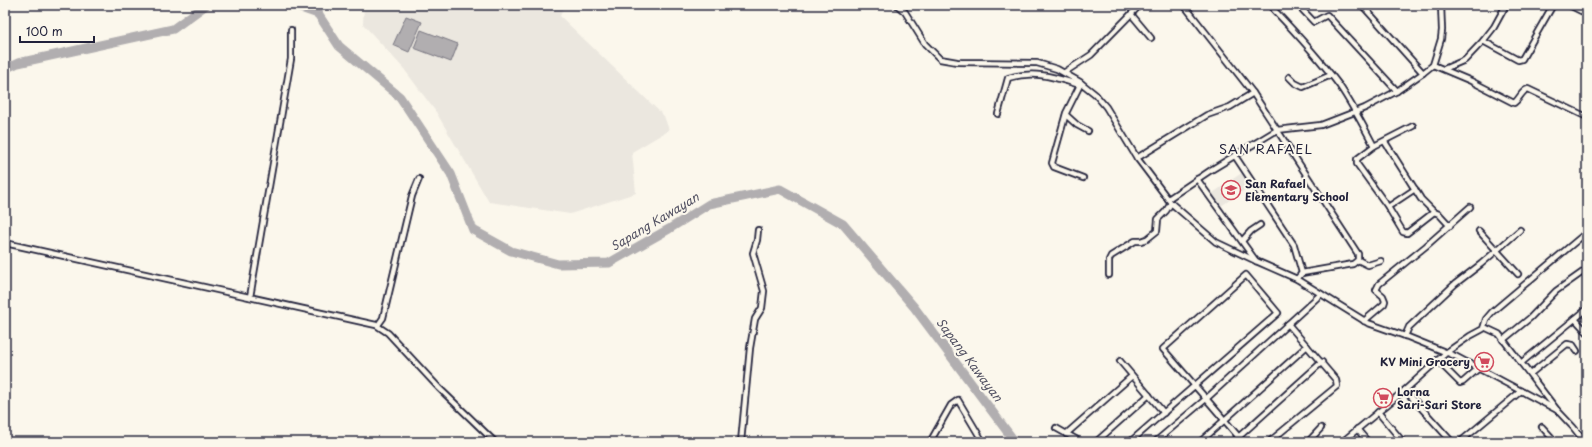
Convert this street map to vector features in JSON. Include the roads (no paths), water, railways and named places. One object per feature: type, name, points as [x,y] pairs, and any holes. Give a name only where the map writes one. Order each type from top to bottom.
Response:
[{"type":"street","points":[[897,5],[905,12],[925,44],[940,59],[957,62],[1037,63],[1065,72],[1095,94],[1106,107],[1137,158],[1170,201],[1216,242],[1297,279],[1364,321],[1446,352],[1557,410]]},
{"type":"street","points":[[1065,72],[1091,55],[1140,5]]},
{"type":"street","points":[[1184,5],[1254,93],[1358,254],[1358,260]]},
{"type":"street","points":[[1298,5],[1313,22],[1327,15],[1396,91]]},
{"type":"street","points":[[1362,5],[1423,73]]},
{"type":"street","points":[[1109,275],[1109,260],[1111,256],[1135,240],[1141,241],[1147,239],[1157,231],[1158,219],[1166,211],[1170,201],[1197,179],[1277,130],[1321,125],[1356,111],[1396,91],[1433,65],[1442,30],[1441,5]]},
{"type":"street","points":[[1444,69],[1465,60],[1494,27],[1506,5]]},
{"type":"street","points":[[1483,41],[1518,60],[1522,59],[1553,5]]},
{"type":"street","points":[[1570,5],[1587,14]]},
{"type":"street","points":[[1274,10],[1320,60],[1356,111],[1374,146]]},
{"type":"street","points":[[1131,14],[1151,38]]},
{"type":"street","points":[[250,297],[291,59],[291,30]]},
{"type":"street","points":[[1433,65],[1471,80],[1514,103],[1523,91],[1528,89],[1587,117]]},
{"type":"street","points":[[998,114],[1008,78],[1026,74],[1048,75],[1080,84]]},
{"type":"street","points":[[1289,77],[1295,83],[1303,86],[1331,75]]},
{"type":"street","points":[[1080,84],[1066,115],[1053,166],[1083,178]]},
{"type":"street","points":[[1137,158],[1207,115],[1230,108],[1254,93]]},
{"type":"street","points":[[1066,115],[1076,125],[1088,131]]},
{"type":"street","points":[[1413,126],[1374,146],[1357,159],[1357,164],[1388,207],[1402,230],[1407,233],[1434,212]]},
{"type":"street","points":[[1384,142],[1421,199],[1434,212],[1439,214],[1450,226]]},
{"type":"street","points":[[1235,156],[1294,245],[1302,273]]},
{"type":"street","points":[[378,326],[383,318],[412,196],[419,179]]},
{"type":"street","points":[[1197,179],[1256,261]]},
{"type":"street","points":[[1388,207],[1415,189]]},
{"type":"street","points":[[1364,321],[1384,304],[1385,301],[1383,296],[1376,290],[1379,284],[1450,226],[1470,207]]},
{"type":"street","points":[[1242,241],[1251,231],[1260,225]]},
{"type":"street","points":[[741,442],[750,348],[755,319],[762,308],[764,291],[753,253],[758,230]]},
{"type":"street","points":[[1405,336],[1409,326],[1455,284],[1497,251],[1520,230]]},
{"type":"street","points":[[1478,231],[1518,274]]},
{"type":"street","points":[[1342,442],[1405,390],[1446,352],[1484,327],[1486,319],[1492,312],[1587,232]]},
{"type":"street","points":[[5,243],[378,326],[388,333],[439,388],[495,442]]},
{"type":"street","points":[[1358,260],[1368,265],[1381,261]]},
{"type":"street","points":[[1297,279],[1302,273],[1353,264],[1358,260]]},
{"type":"street","points":[[1503,340],[1530,318],[1556,291],[1587,269]]},
{"type":"street","points":[[1130,442],[1195,386],[1278,313],[1246,276],[1163,349],[1195,386],[1207,398],[1243,442]]},
{"type":"street","points":[[1156,442],[1207,398],[1321,294]]},
{"type":"street","points":[[1521,363],[1587,309]]},
{"type":"street","points":[[1575,319],[1587,332]]},
{"type":"street","points":[[1269,442],[1337,386],[1336,380],[1322,362],[1288,324]]},
{"type":"street","points":[[1484,327],[1498,334],[1584,442]]},
{"type":"street","points":[[1530,374],[1567,344],[1573,345],[1577,351]]},
{"type":"street","points":[[1200,442],[1307,346]]},
{"type":"street","points":[[1437,360],[1460,382],[1463,382],[1479,368]]},
{"type":"street","points":[[1120,361],[1164,413]]},
{"type":"street","points":[[1233,442],[1322,362]]},
{"type":"street","points":[[1066,434],[1132,376]]},
{"type":"street","points":[[1405,390],[1452,442]]},
{"type":"street","points":[[1460,442],[1521,391]]},
{"type":"street","points":[[1096,442],[1148,395]]},
{"type":"street","points":[[930,442],[951,405],[958,400],[983,442]]},
{"type":"street","points":[[1378,412],[1403,442]]},
{"type":"street","points":[[1542,427],[1552,438],[1552,442]]},
{"type":"street","points":[[1056,428],[1081,442]]},
{"type":"street","points":[[1308,442],[1321,428]]},
{"type":"street","points":[[1357,429],[1368,442]]},
{"type":"waterway","name":"Sapang Kawayan","points":[[5,69],[18,63],[173,29],[206,5]]},
{"type":"waterway","name":"Sapang Kawayan","points":[[292,5],[318,14],[339,46],[400,97],[451,174],[473,230],[511,251],[558,264],[609,263],[669,229],[709,204],[780,189],[843,224],[914,307],[1015,442]]},
{"type":"place","name":"San Rafael Elementary School","points":[[1231,190]]},
{"type":"place","name":"KV Mini Grocery","points":[[1484,362]]},
{"type":"place","name":"Lorna Sari-Sari Store","points":[[1383,398]]},
{"type":"district","name":"SAN RAFAEL","points":[[1266,149]]}]
